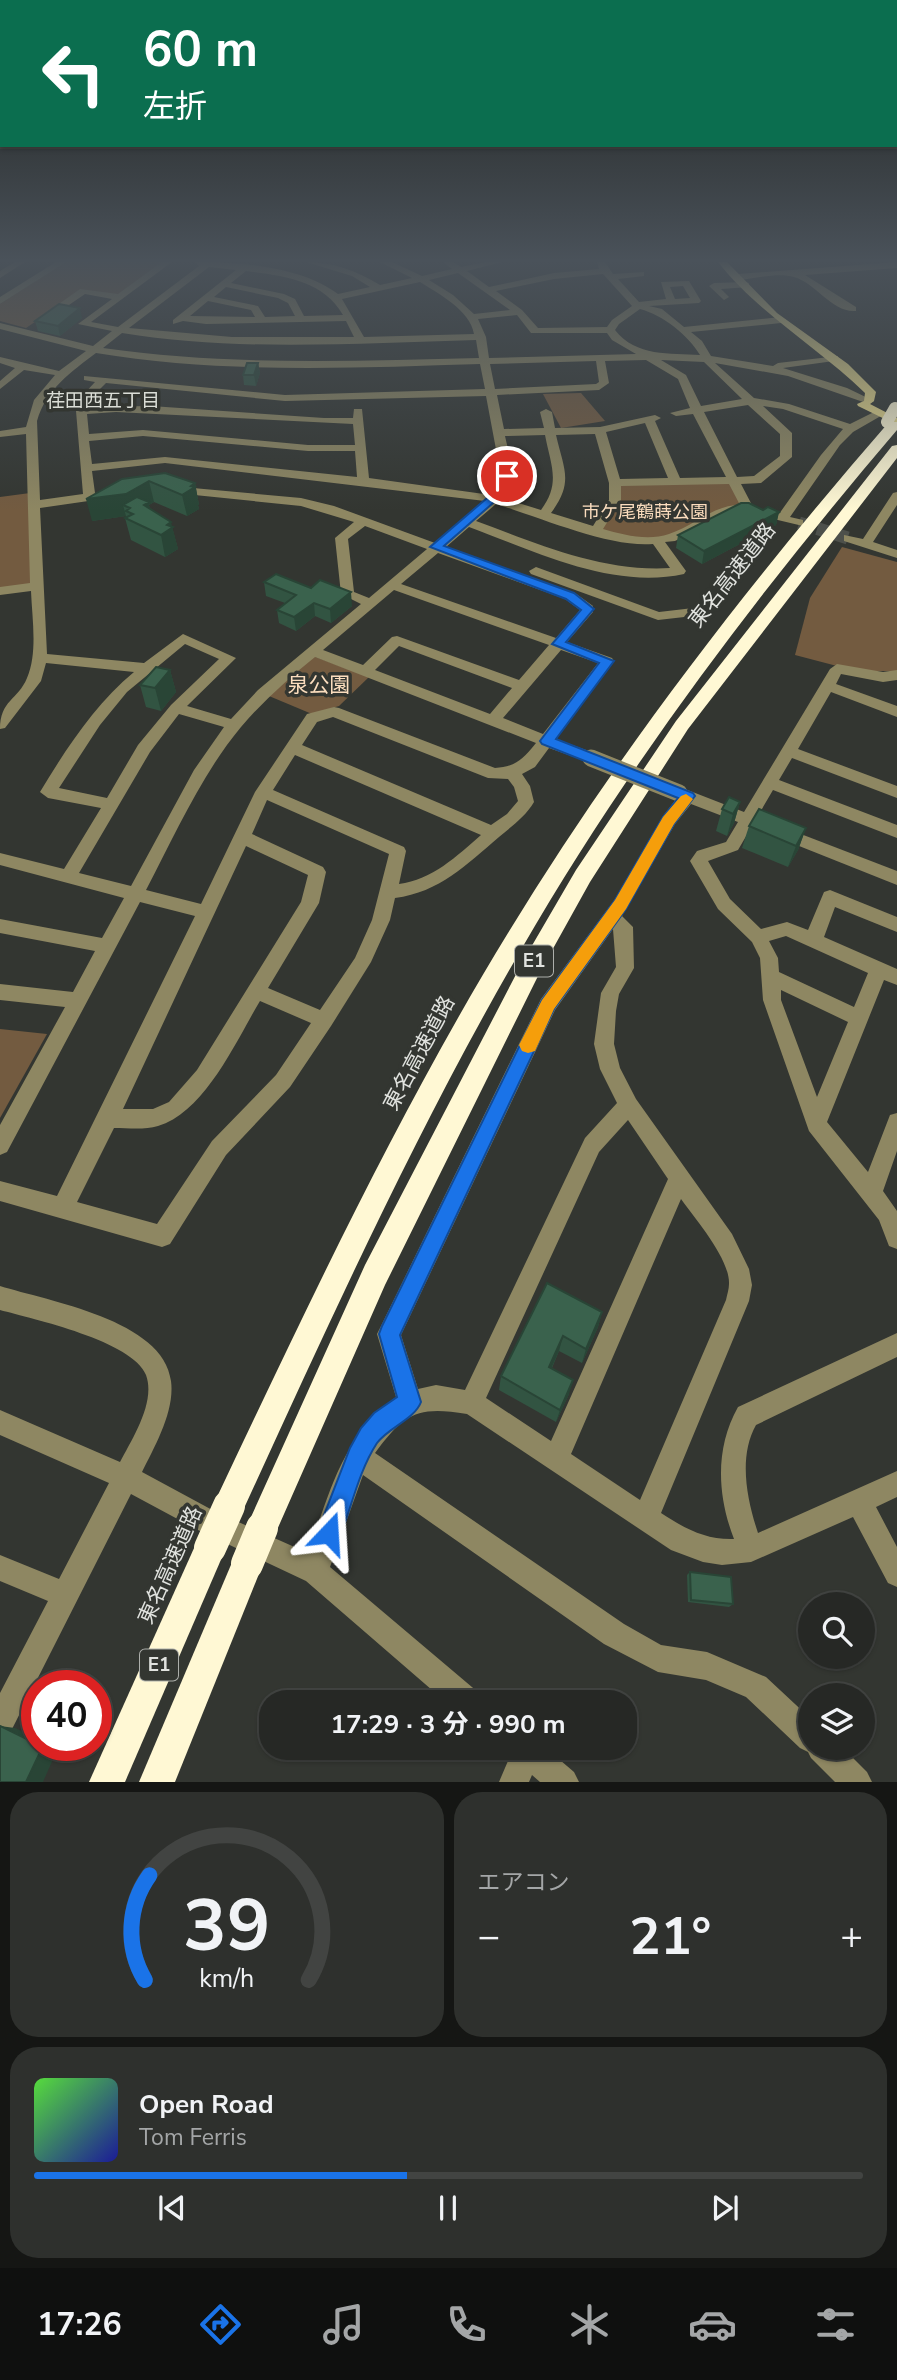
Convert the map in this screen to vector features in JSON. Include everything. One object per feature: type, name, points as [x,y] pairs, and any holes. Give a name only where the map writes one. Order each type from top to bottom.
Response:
[{"type":"highway","name":"東名高速道路","points":[[107,1782],[229,1506],[356,1233],[507,955],[560,866],[648,735],[722,635],[893,416]]},
{"type":"highway","name":"E1","points":[[156,1782],[262,1528],[375,1275],[485,1056],[557,921],[590,865],[682,725],[897,449]]},
{"type":"highway","points":[[805,567],[897,466]]},
{"type":"main road","points":[[816,345],[871,392],[866,402]]},
{"type":"main road","points":[[866,402],[893,416]]},
{"type":"main road","points":[[866,402],[893,416]]},
{"type":"street","points":[[67,345],[91,351]]},
{"type":"street","points":[[67,345],[91,351],[288,369],[650,359],[708,360],[776,369],[828,384],[866,402]]},
{"type":"street","points":[[0,724],[6,710],[34,681],[40,658],[33,412],[46,390],[99,345]]},
{"type":"street","points":[[288,369],[290,345]]},
{"type":"street","points":[[0,1145],[202,770],[234,725],[263,693],[505,487],[507,476],[482,345]]},
{"type":"street","points":[[628,345],[682,377],[748,509]]},
{"type":"street","points":[[615,483],[757,480],[786,457],[786,433],[708,360],[699,345]]},
{"type":"street","points":[[776,369],[779,365],[834,358]]},
{"type":"street","points":[[485,363],[650,359]]},
{"type":"street","points":[[0,360],[54,372]]},
{"type":"street","points":[[708,360],[796,377],[866,402]]},
{"type":"street","points":[[88,378],[285,398],[490,392],[543,402],[599,387],[606,379],[601,362]]},
{"type":"street","points":[[0,386],[22,367]]},
{"type":"street","points":[[89,497],[81,411],[88,395],[102,381]]},
{"type":"street","points":[[285,398],[286,385]]},
{"type":"street","points":[[357,396],[363,481]]},
{"type":"street","points":[[676,413],[751,401],[785,406],[851,428]]},
{"type":"street","points":[[543,402],[561,483],[557,497],[544,514]]},
{"type":"street","points":[[81,411],[130,408],[299,422],[359,421]]},
{"type":"street","points":[[783,517],[805,490],[817,468],[859,420],[893,416]]},
{"type":"street","points":[[498,433],[600,430],[652,419],[675,481]]},
{"type":"street","points":[[0,434],[32,430]]},
{"type":"street","points":[[596,531],[615,500],[615,483],[600,430]]},
{"type":"street","points":[[83,438],[160,433],[308,448],[362,448]]},
{"type":"street","points":[[87,468],[165,460],[363,481],[494,499],[626,539],[658,541],[681,534],[728,509],[748,509],[799,523]]},
{"type":"street","points":[[258,497],[272,471]]},
{"type":"street","points":[[157,489],[301,502],[363,521],[570,596],[588,609],[492,720]]},
{"type":"street","points":[[34,505],[130,492]]},
{"type":"street","points":[[866,543],[895,501]]},
{"type":"street","points":[[363,521],[341,538],[348,594],[370,603]]},
{"type":"street","points":[[467,522],[600,568],[637,574],[679,571],[658,541]]},
{"type":"street","points":[[848,538],[897,554]]},
{"type":"street","points":[[471,560],[477,554],[486,554],[658,616],[702,611]]},
{"type":"street","points":[[0,591],[37,586]]},
{"type":"street","points":[[63,1207],[108,1119],[263,792],[312,718],[318,714],[334,712],[494,774],[512,773],[529,764],[607,661],[391,586]]},
{"type":"street","points":[[68,877],[144,749],[176,708],[229,658],[183,638],[144,668],[95,721],[48,792],[109,804]]},
{"type":"street","points":[[365,671],[397,640],[522,686]]},
{"type":"street","points":[[312,652],[897,878]]},
{"type":"street","points":[[40,658],[144,668]]},
{"type":"street","points":[[897,675],[883,677],[837,669],[732,846],[703,855],[699,861],[724,904],[758,937],[769,958],[772,1000],[816,1124],[887,1213],[897,1238]]},
{"type":"street","points":[[828,686],[897,712]]},
{"type":"street","points":[[176,708],[234,725]]},
{"type":"street","points":[[291,747],[493,833]]},
{"type":"street","points":[[788,751],[896,789]]},
{"type":"street","points":[[389,892],[403,891],[442,878],[513,818],[526,802],[522,786],[512,773]]},
{"type":"street","points":[[771,783],[897,831]]},
{"type":"street","points":[[0,1191],[162,1236],[219,1148],[283,1081],[324,1020],[371,947],[389,892],[398,851],[263,792]]},
{"type":"street","points":[[410,1402],[389,1334],[548,1005],[611,918],[684,794]]},
{"type":"street","points":[[108,1119],[155,1118],[176,1108],[204,1076],[310,903],[317,872],[242,836]]},
{"type":"street","points":[[0,859],[206,912]]},
{"type":"street","points":[[813,941],[830,897],[897,925]]},
{"type":"street","points":[[611,918],[624,927],[626,954],[625,968],[610,993],[604,1044],[610,1069],[629,1105],[724,1242],[738,1269],[741,1285],[737,1301],[645,1519]]},
{"type":"street","points":[[0,926],[107,946]]},
{"type":"street","points":[[758,937],[787,929],[888,973],[860,1019],[816,1124]]},
{"type":"street","points":[[771,977],[860,1019]]},
{"type":"street","points":[[0,992],[78,1000]]},
{"type":"street","points":[[257,992],[324,1020]]},
{"type":"street","points":[[471,1403],[592,1145],[629,1105]]},
{"type":"street","points":[[871,1193],[890,1163],[897,1122]]},
{"type":"street","points":[[556,1459],[680,1177]]},
{"type":"street","points":[[0,1298],[131,1341],[151,1356],[158,1373],[157,1408],[125,1477],[1,1721]]},
{"type":"street","points":[[751,1549],[741,1521],[734,1472],[738,1427],[747,1416],[897,1345]]},
{"type":"street","points":[[315,1572],[358,1456],[369,1436],[382,1421],[410,1402],[425,1397],[457,1398],[471,1403],[680,1541],[714,1554],[751,1549],[897,1483]]},
{"type":"street","points":[[0,1422],[125,1477],[207,1521],[315,1572],[454,1690]]},
{"type":"street","points":[[358,1456],[614,1634],[658,1658],[706,1666],[756,1687],[798,1727]]},
{"type":"street","points":[[858,1500],[897,1574]]},
{"type":"street","points":[[0,1568],[65,1595]]},
{"type":"street","points":[[514,1782],[522,1760]]},
{"type":"street","points":[[537,1760],[564,1782]]},
{"type":"street","points":[[834,1760],[857,1782]]},
{"type":"green space","points":[[581,393],[605,421],[561,428],[543,394]]},
{"type":"green space","name":"市ケ尾鶴蒔公園","points":[[734,481],[748,509],[658,541],[596,531],[615,500],[615,483]]},
{"type":"green space","points":[[30,493],[33,584],[0,589],[0,497]]},
{"type":"green space","points":[[842,547],[897,562],[897,671],[856,671],[795,655],[810,598]]},
{"type":"green space","name":"泉公園","points":[[313,656],[369,677],[339,706],[312,714],[269,696]]},
{"type":"green space","points":[[0,1029],[47,1034],[0,1118]]},
{"type":"building","points":[[247,363],[258,363],[254,375],[243,375]]},
{"type":"building","points":[[165,473],[195,483],[191,486],[195,487],[182,495],[149,481],[126,494],[86,499],[122,479]]},
{"type":"building","points":[[137,497],[149,502],[144,505],[171,522],[167,525],[173,527],[161,535],[125,518],[133,514],[126,511],[130,508],[123,505]]},
{"type":"building","points":[[741,503],[749,503],[763,510],[768,507],[779,512],[704,551],[678,535]]},
{"type":"building","points":[[276,574],[311,588],[320,580],[351,592],[330,609],[314,603],[294,617],[277,610],[296,595],[264,582]]},
{"type":"building","points":[[156,667],[170,670],[155,688],[140,685]]},
{"type":"building","points":[[729,797],[740,802],[733,814],[722,809]]},
{"type":"building","points":[[759,809],[806,828],[796,846],[749,826]]},
{"type":"building","points":[[547,1283],[602,1312],[586,1349],[563,1336],[549,1367],[573,1380],[560,1410],[501,1376]]},
{"type":"building","points":[[690,1572],[731,1577],[733,1604],[691,1600]]},
{"type":"building","points":[[0,1726],[21,1736],[21,1761],[36,1761],[26,1782],[0,1782]]},
{"type":"tunnel","points":[[799,523],[848,538]]},
{"type":"slow traffic","points":[[528,1045],[548,1005],[621,904],[669,820],[686,799]]},
{"type":"district","name":"荏田西五丁目","points":[[103,401]]},
{"type":"route","points":[[329,1533],[358,1456],[369,1436],[394,1411],[410,1402],[389,1334],[548,1005],[621,904],[669,820],[688,796],[547,741],[607,661],[558,644],[588,609],[570,596],[436,547],[490,503],[505,487],[507,476]]}]
